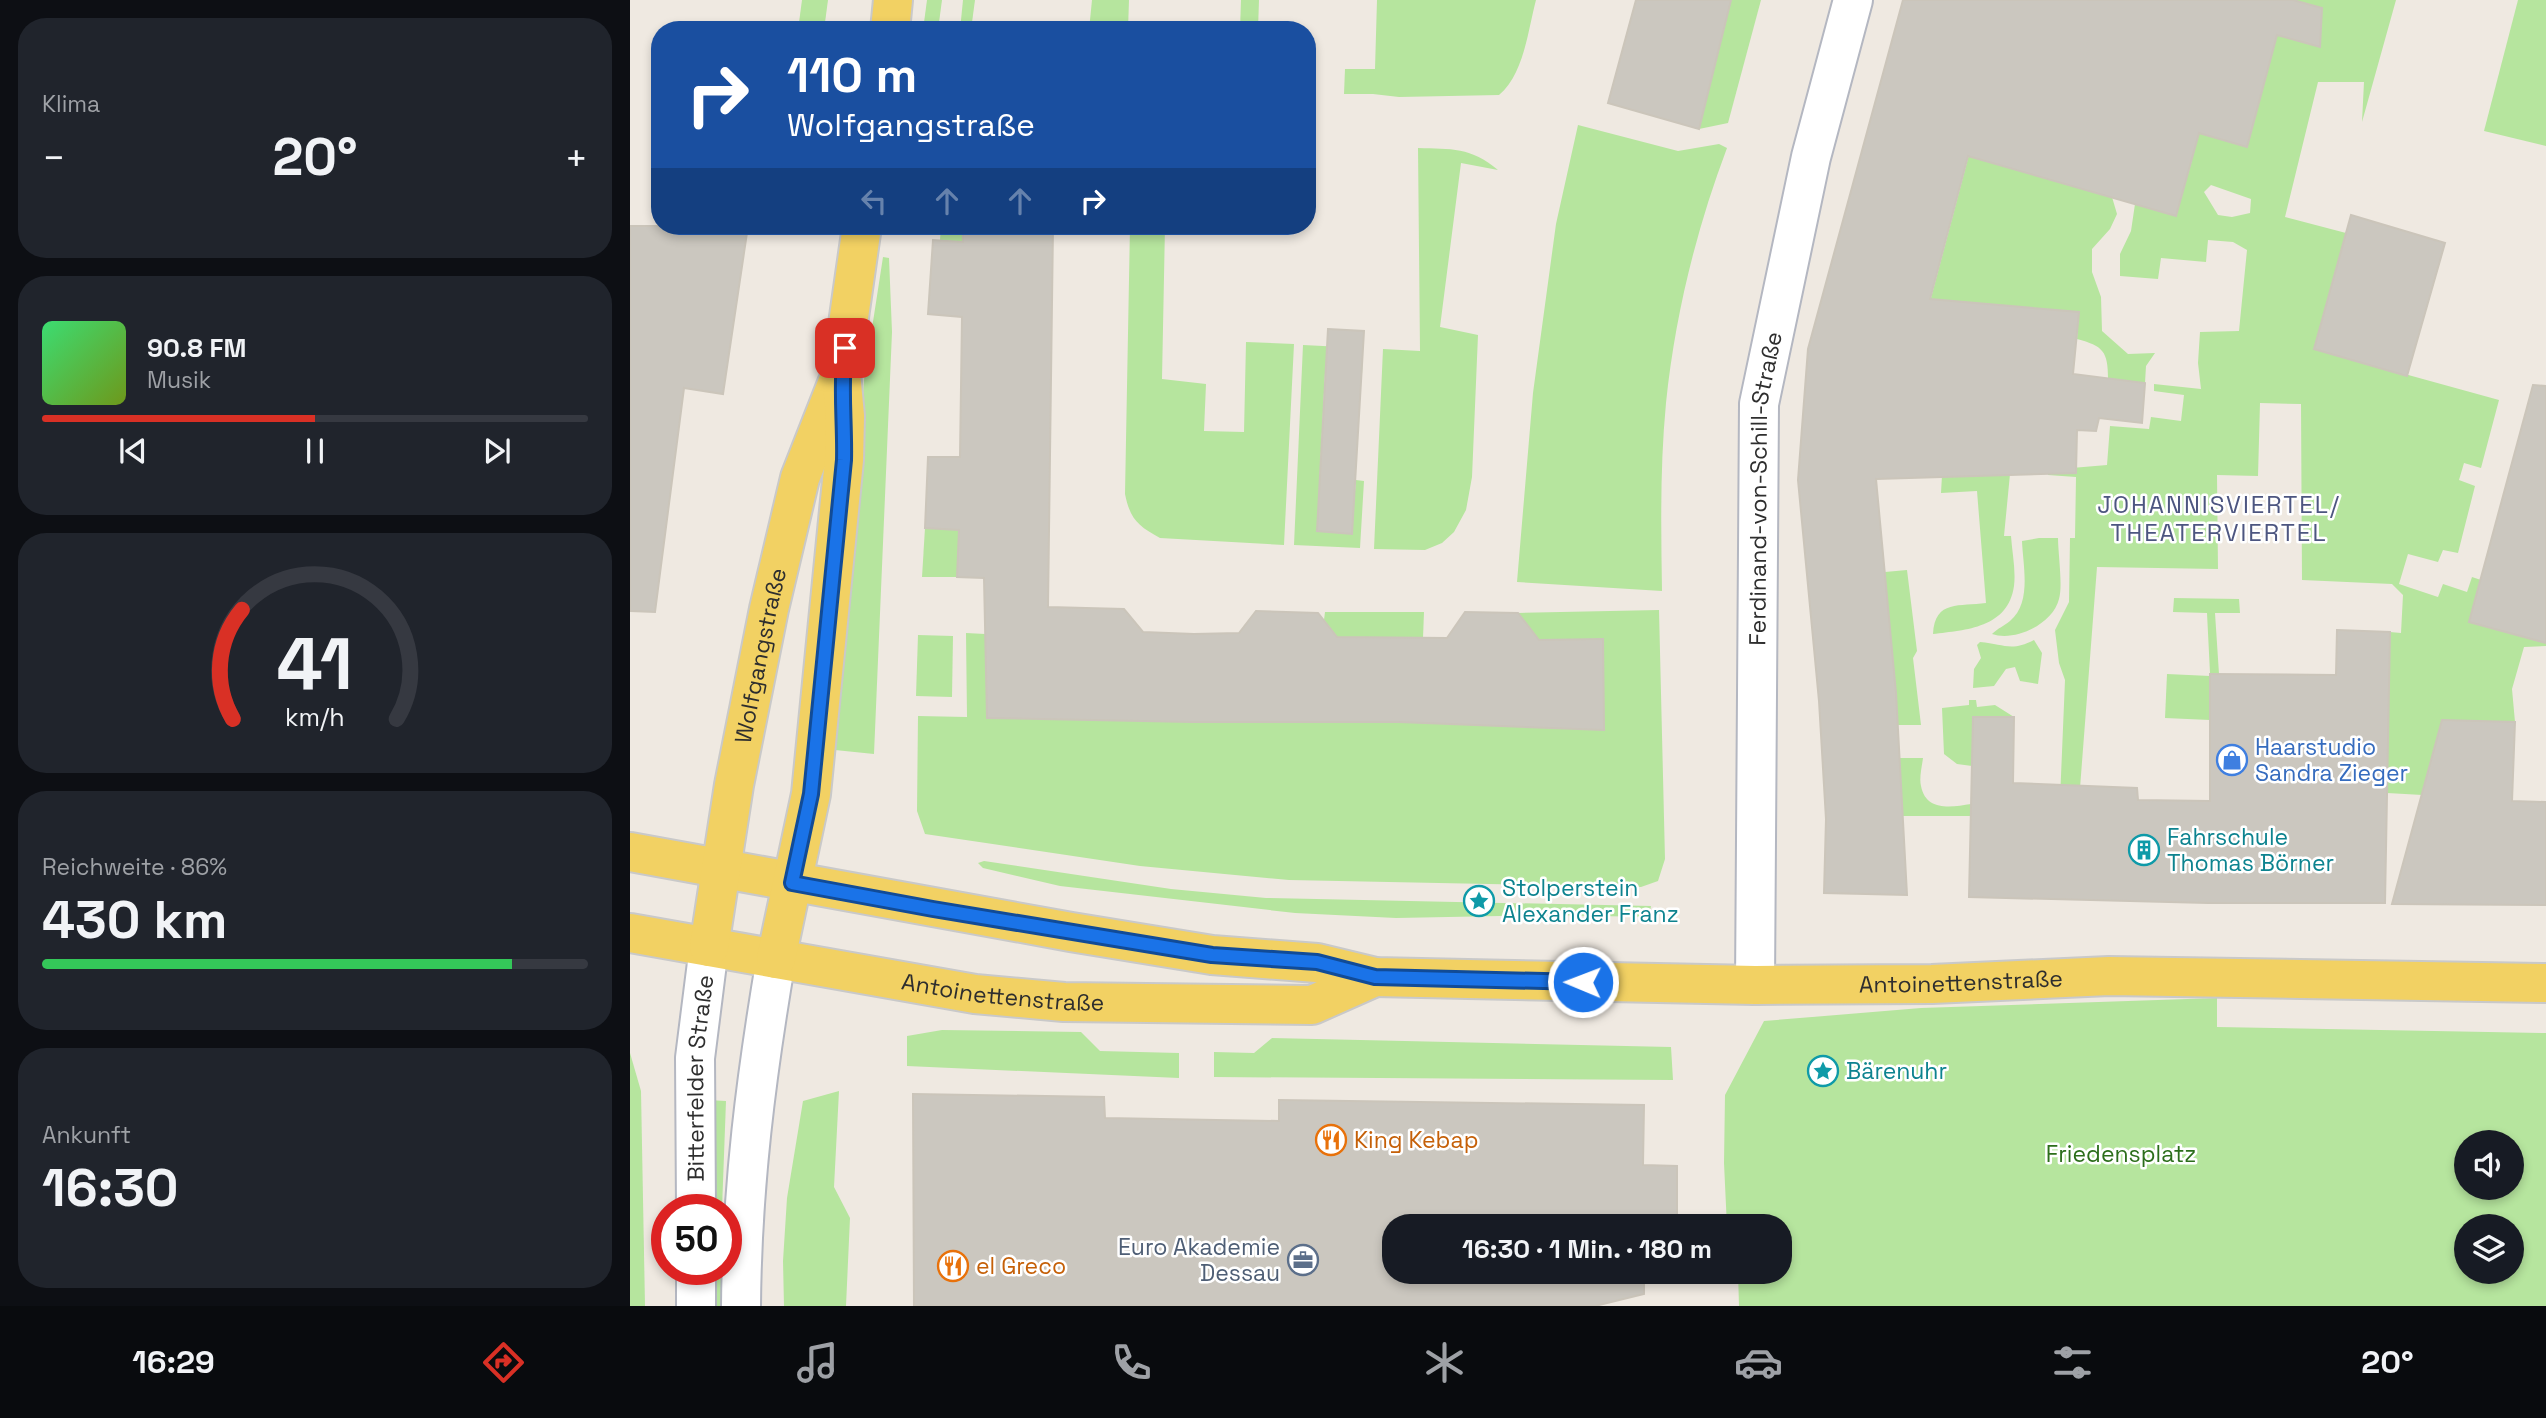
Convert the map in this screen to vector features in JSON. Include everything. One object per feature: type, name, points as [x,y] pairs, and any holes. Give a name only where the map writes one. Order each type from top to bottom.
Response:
[{"type":"main road","points":[[891,21],[893,0]]},
{"type":"main road","name":"Wolfgangstraße","points":[[709,947],[745,727],[800,478],[841,373],[861,235]]},
{"type":"main road","name":"Wolfgangstraße","points":[[776,959],[811,794],[844,460],[845,416],[841,373]]},
{"type":"main road","name":"Antoinettenstraße","points":[[630,852],[947,911],[1212,955],[1317,962],[1375,977],[1755,985],[1933,984],[2109,976],[2546,983]]},
{"type":"main road","name":"Antoinettenstraße","points":[[630,933],[975,993],[1064,1002],[1312,1005],[1375,977]]},
{"type":"street","name":"Ferdinand-von-Schill-Straße","points":[[1755,985],[1759,404],[1811,157],[1853,0]]},
{"type":"street","name":"Bitterfelder Straße","points":[[696,1194],[695,1058],[709,947]]},
{"type":"street","points":[[741,1306],[748,1149],[758,1062],[776,959]]},
{"type":"street","points":[[696,1285],[696,1306]]},
{"type":"green space","points":[[802,0],[828,0],[825,21],[799,21]]},
{"type":"green space","points":[[927,0],[942,0],[939,21],[924,21]]},
{"type":"green space","points":[[963,0],[975,0],[972,21],[961,21]]},
{"type":"green space","points":[[1092,0],[1129,0],[1128,21],[1090,21]]},
{"type":"green space","points":[[1241,0],[1259,0],[1258,21],[1240,21]]},
{"type":"green space","points":[[1377,0],[1536,0],[1520,64],[1499,95],[1399,97],[1344,94],[1345,69],[1375,69]]},
{"type":"green space","points":[[1731,0],[1761,0],[1728,123],[1699,129]]},
{"type":"green space","points":[[2293,0],[2396,0],[2362,122],[2364,82],[2318,82],[2285,217],[2346,233],[2314,349],[2499,400],[2481,468],[2464,463],[2459,480],[2475,486],[2458,553],[2443,550],[2438,562],[2408,554],[2399,584],[2438,597],[2443,584],[2467,592],[2472,577],[2481,580],[2469,622],[2546,643],[2546,646],[2524,647],[2512,689],[2515,722],[2458,721],[2458,797],[2387,793],[2390,632],[2401,633],[2403,595],[2392,584],[2302,580],[2301,404],[2260,403],[2258,476],[2217,475],[2218,569],[2097,567],[2079,801],[2060,800],[2065,680],[2059,663],[2055,630],[2069,602],[2070,538],[2075,538],[2076,477],[2048,475],[2048,470],[2107,465],[2110,426],[2149,429],[2151,417],[2181,421],[2184,395],[2154,391],[2154,384],[2201,389],[2198,363],[2200,332],[2239,331],[2247,250],[2233,242],[2208,240],[2206,262],[2161,258],[2158,279],[2120,276],[2120,254],[2131,231],[2135,204],[2176,216],[2192,160],[2033,112],[2038,86],[2247,147],[2277,35],[2320,47]],"holes":[[[2211,185],[2251,199],[2250,213],[2232,217],[2218,215],[2204,192]]]},
{"type":"green space","points":[[2518,0],[2546,0],[2546,146],[2484,131]]},
{"type":"green space","points":[[1578,125],[1678,151],[1719,144],[1727,148],[1688,274],[1670,370],[1662,474],[1662,591],[1517,582],[1533,393],[1556,224]]},
{"type":"green space","points":[[1975,132],[2112,197],[2117,214],[2110,229],[2092,249],[2092,272],[2101,297],[2102,331],[2128,354],[2155,353],[2146,366],[2145,383],[2108,379],[2107,362],[2102,351],[2093,344],[2077,339],[2079,312],[1927,313]]},
{"type":"green space","points":[[1418,148],[1451,149],[1470,153],[1498,170],[1461,163],[1440,327],[1478,335],[1472,477],[1466,510],[1454,532],[1442,543],[1425,550],[1374,549],[1383,349],[1420,351]]},
{"type":"green space","points":[[940,235],[963,235],[963,242],[940,240]]},
{"type":"green space","points":[[1130,235],[1165,235],[1162,379],[1206,384],[1204,431],[1244,432],[1246,342],[1294,344],[1284,545],[1160,538],[1146,530],[1132,516],[1125,494]]},
{"type":"green space","points":[[883,257],[889,258],[892,332],[874,754],[835,750],[864,380]]},
{"type":"green space","points":[[1303,345],[1363,348],[1362,374],[1325,373],[1319,489],[1355,491],[1356,480],[1364,481],[1360,548],[1294,545]]},
{"type":"green space","points":[[2010,474],[2004,536],[2011,536],[2014,561],[2014,586],[2010,600],[2003,611],[1984,624],[1933,634],[1938,615],[1944,610],[1958,605],[1986,603],[1977,491],[1941,493],[1942,475]]},
{"type":"green space","points":[[925,528],[959,530],[957,577],[922,577]]},
{"type":"green space","points":[[2058,538],[2061,586],[2055,608],[2032,629],[2011,635],[1992,634],[2010,621],[2021,604],[2025,584],[2022,541]]},
{"type":"green space","points":[[1907,570],[1917,651],[1913,658],[1921,725],[1898,725],[1885,572]]},
{"type":"green space","points":[[2174,598],[2239,599],[2240,613],[2215,613],[2219,674],[2210,673],[2207,613],[2173,612]]},
{"type":"green space","points":[[1659,610],[1665,859],[1658,881],[1641,887],[1289,880],[1140,866],[925,834],[917,811],[918,716],[967,717],[966,633],[985,634],[987,718],[1399,722],[1604,730],[1603,640],[1539,640],[1518,613]]},
{"type":"green space","points":[[1325,612],[1424,612],[1423,638],[1337,637],[1324,620]]},
{"type":"green space","points":[[918,635],[953,636],[952,697],[916,696]]},
{"type":"green space","points":[[2034,640],[2042,653],[2038,684],[2020,681],[2015,667],[2006,669],[1994,686],[1973,688],[1974,669],[1981,658],[1977,645],[1980,642],[2019,646]]},
{"type":"green space","points":[[2167,674],[2210,676],[2210,720],[2165,718]]},
{"type":"green space","points":[[1969,700],[1976,700],[1977,707],[1995,705],[2014,717],[1973,718],[1972,766],[1957,764],[1944,754],[1942,708],[1969,705]]},
{"type":"green space","points":[[1899,758],[1923,758],[1920,783],[1928,800],[1941,806],[1971,804],[1971,816],[1902,816]]},
{"type":"green space","points":[[984,861],[1171,889],[1266,898],[1651,906],[1649,917],[1549,915],[1396,918],[1295,913],[1060,886],[983,868],[978,863]]},
{"type":"green space","name":"Friedensplatz","points":[[2217,998],[2217,1027],[2546,1033],[2546,1306],[1739,1306],[1738,1284],[1792,1284],[1792,1214],[1726,1214],[1725,1095],[1764,1021],[1921,1008]]},
{"type":"green space","points":[[942,1030],[1081,1032],[1100,1051],[1179,1053],[1179,1078],[907,1066],[907,1036]]},
{"type":"green space","points":[[1272,1038],[1671,1047],[1673,1080],[1214,1077],[1214,1052],[1254,1053]]},
{"type":"green space","points":[[630,1053],[641,1091],[645,1306],[630,1306]]},
{"type":"green space","points":[[839,1091],[834,1187],[850,1218],[846,1306],[784,1306],[783,1261],[787,1198],[803,1101]]},
{"type":"green space","points":[[708,1100],[726,1101],[723,1194],[711,1194]]},
{"type":"green space","points":[[711,1285],[722,1285],[722,1306],[711,1306]]},
{"type":"building","points":[[1636,0],[1731,0],[1699,129],[1608,103]]},
{"type":"building","points":[[1903,0],[2293,0],[2322,8],[2320,47],[2277,35],[2247,147],[2199,133],[2176,216],[1968,156],[1930,299],[2079,312],[2073,374],[2145,383],[2142,423],[2099,418],[2096,431],[2077,430],[2076,473],[1876,479],[1896,693],[1907,895],[1824,893],[1826,819],[1819,701],[1798,480],[1808,349]]},
{"type":"building","points":[[2351,215],[2445,243],[2407,376],[2314,349]]},
{"type":"building","points":[[630,226],[651,226],[651,235],[747,235],[723,394],[684,388],[655,612],[630,611]]},
{"type":"building","points":[[963,235],[1053,235],[1048,607],[1124,609],[1143,632],[1194,634],[1239,633],[1256,611],[1318,613],[1337,637],[1447,638],[1465,612],[1518,613],[1539,640],[1603,639],[1604,730],[1399,722],[987,718],[984,578],[957,577],[959,530],[925,528],[928,457],[960,457],[962,317],[928,314],[933,240],[963,242]]},
{"type":"building","points":[[1328,329],[1364,331],[1352,534],[1317,531]]},
{"type":"building","points":[[2533,385],[2546,386],[2546,643],[2469,622]]},
{"type":"building","points":[[2337,630],[2390,632],[2385,903],[2208,903],[1969,897],[1973,717],[2014,717],[2013,783],[2137,788],[2138,800],[2210,801],[2210,674],[2336,675]]},
{"type":"building","points":[[2442,720],[2515,722],[2512,801],[2546,802],[2546,905],[2392,904]]},
{"type":"building","points":[[913,1094],[1104,1097],[1105,1118],[1279,1121],[1279,1100],[1644,1105],[1643,1165],[1677,1166],[1677,1214],[1382,1214],[1382,1284],[1644,1284],[1644,1294],[1595,1306],[914,1306]]},
{"type":"place","name":"Haarstudio Sandra Zieger","points":[[2232,760]]},
{"type":"place","name":"Fahrschule Thomas Börner","points":[[2144,850]]},
{"type":"place","name":"Stolperstein Alexander Franz","points":[[1479,901]]},
{"type":"place","name":"Bärenuhr","points":[[1823,1071]]},
{"type":"place","name":"King Kebap","points":[[1331,1140]]},
{"type":"place","name":"Euro Akademie Dessau","points":[[1303,1260]]},
{"type":"place","name":"el Greco","points":[[953,1266]]},
{"type":"district","name":"JOHANNISVIERTEL/ THEATERVIERTEL","points":[[2219,518]]},
{"type":"route","points":[[845,348],[841,373],[845,416],[844,460],[811,794],[792,883],[1212,955],[1317,962],[1375,977],[1583,982]]}]
